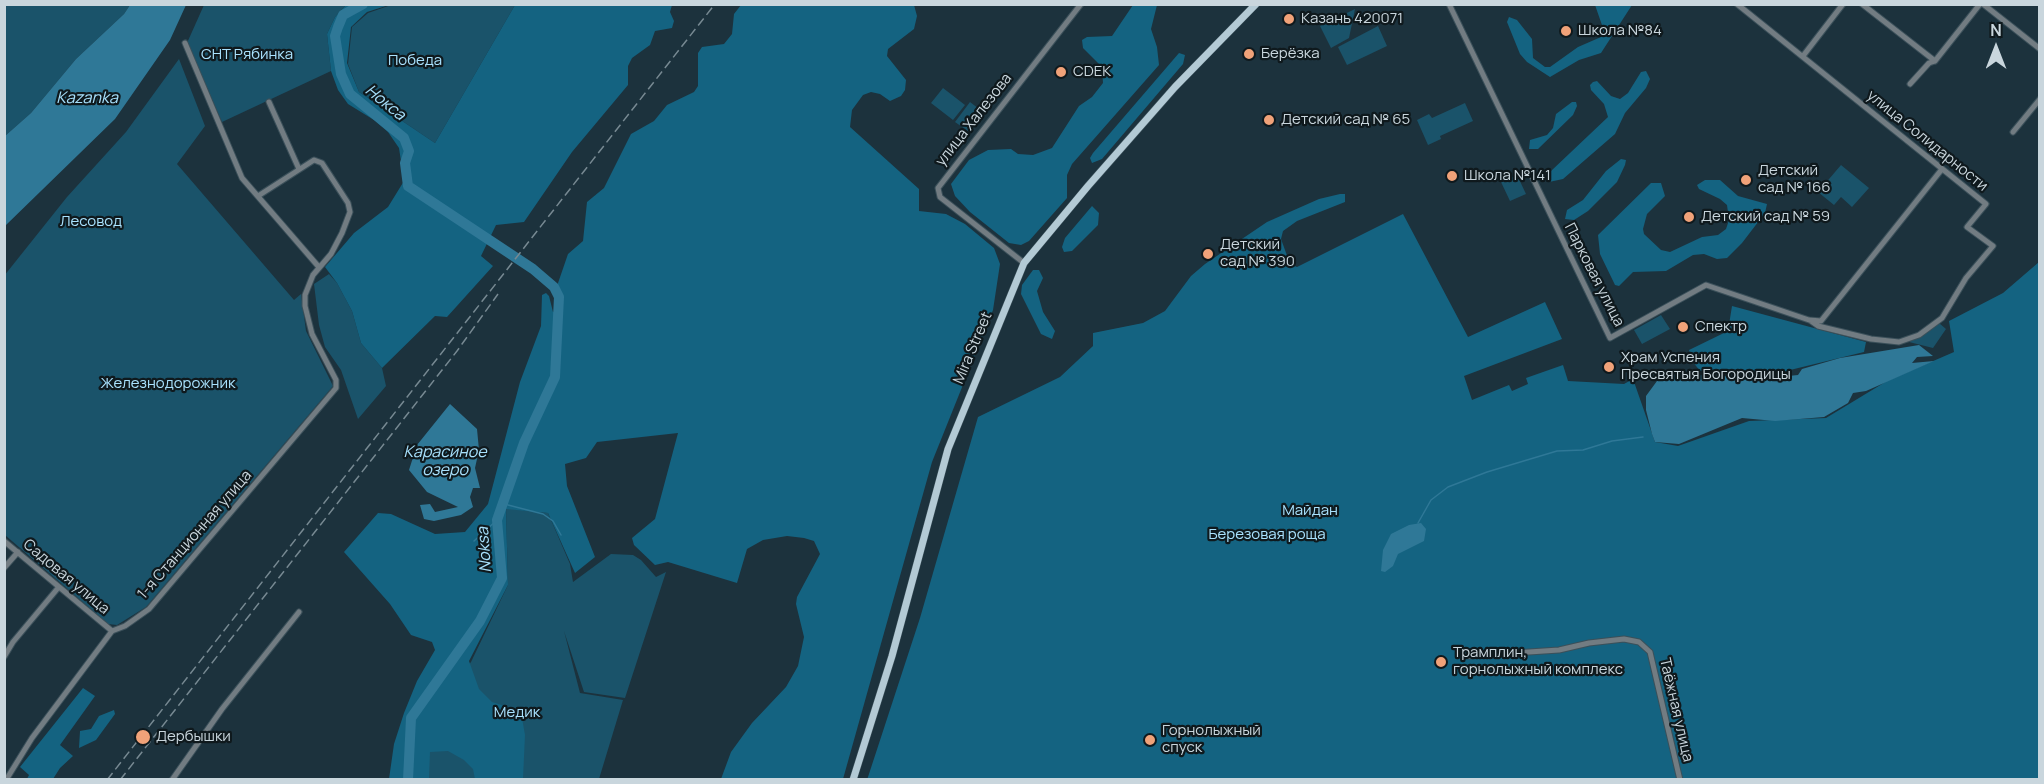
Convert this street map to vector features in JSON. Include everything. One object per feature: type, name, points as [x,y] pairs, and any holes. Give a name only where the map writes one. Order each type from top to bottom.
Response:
[{"type":"main road","name":"Mira Street","points":[[853,780],[898,633],[948,449],[1024,263],[1168,95],[1256,4]]},
{"type":"street","name":"улица Халезова","points":[[1024,263],[940,197],[938,188],[1081,4]]},
{"type":"street","name":"Парковая улица","points":[[1449,4],[1610,338],[1706,285],[1809,320]]},
{"type":"street","name":"улица Солидарности","points":[[1737,4],[1986,204],[1967,227],[1993,246],[1966,278],[1942,318],[1910,340],[1899,342],[1871,339],[1831,330],[1809,320]]},
{"type":"street","points":[[1803,56],[1843,4]]},
{"type":"street","points":[[1862,4],[1935,61]]},
{"type":"street","points":[[1910,84],[1929,63],[1935,61],[1982,4],[2040,49]]},
{"type":"street","points":[[185,43],[243,178],[258,196],[318,266],[332,254],[350,212],[344,197],[322,164],[314,160],[258,196]]},
{"type":"street","points":[[2013,132],[2040,99]]},
{"type":"street","points":[[269,102],[299,169]]},
{"type":"street","points":[[1809,320],[1821,321],[1825,318],[1942,169]]},
{"type":"street","name":"1-я Станционная улица","points":[[6,780],[32,738],[112,631],[125,626],[148,609],[336,388],[336,380],[312,334],[305,306],[305,295],[318,266]]},
{"type":"street","name":"Садовая улица","points":[[4,541],[112,631]]},
{"type":"street","points":[[4,568],[18,552]]},
{"type":"street","points":[[4,657],[13,642],[58,588]]},
{"type":"street","points":[[172,780],[222,708],[299,612]]},
{"type":"street","name":"Таёжная улица","points":[[1468,656],[1559,650],[1589,643],[1624,639],[1639,642],[1650,652],[1680,780]]},
{"type":"green space","points":[[5,5],[130,5],[124,14],[76,59],[31,113],[5,136]]},
{"type":"green space","name":"СНТ Рябинка","points":[[204,5],[346,5],[335,17],[327,34],[331,71],[222,122],[187,43]]},
{"type":"green space","points":[[346,5],[389,5],[367,12],[351,27],[347,63],[359,92],[435,143],[515,5],[672,5],[670,12],[674,21],[672,28],[655,31],[650,45],[632,58],[628,66],[628,85],[572,152],[524,222],[496,225],[481,256],[493,266],[447,317],[435,316],[382,368],[361,343],[352,311],[337,283],[325,267],[354,233],[388,207],[404,181],[399,148],[388,132],[374,120],[348,104],[338,90],[331,71],[327,34],[335,17]]},
{"type":"green space","name":"Победа","points":[[391,5],[515,5],[435,143],[359,92],[348,64],[352,27],[368,13]]},
{"type":"green space","points":[[741,5],[914,5],[917,16],[914,29],[888,49],[887,56],[906,80],[905,90],[901,96],[890,101],[880,94],[871,92],[863,95],[852,110],[850,127],[919,189],[919,211],[946,214],[965,224],[994,248],[1000,264],[993,310],[932,462],[843,779],[721,779],[731,752],[752,723],[786,687],[798,666],[804,637],[796,604],[797,597],[820,554],[814,541],[804,538],[787,536],[763,540],[747,549],[737,583],[668,562],[655,565],[634,545],[632,538],[655,519],[678,433],[597,442],[586,458],[565,464],[567,486],[595,557],[575,573],[548,513],[506,509],[508,585],[469,661],[479,689],[492,702],[508,707],[522,718],[525,735],[523,779],[475,779],[473,769],[464,760],[448,751],[430,752],[429,779],[389,779],[394,744],[404,713],[417,681],[435,650],[432,642],[411,635],[390,604],[344,552],[378,513],[391,514],[435,534],[465,532],[488,504],[520,382],[541,326],[542,295],[546,293],[549,296],[553,312],[559,309],[562,300],[557,286],[568,254],[583,241],[587,202],[604,188],[631,134],[654,121],[667,105],[694,92],[698,86],[698,53],[702,47],[724,44],[732,34],[734,14]]},
{"type":"green space","points":[[1133,5],[1157,5],[1151,29],[1157,47],[1159,65],[1072,164],[1067,175],[1067,198],[1029,241],[1021,245],[1009,243],[970,212],[955,196],[951,184],[969,160],[988,150],[1011,149],[1018,154],[1033,155],[1052,148],[1079,106],[1092,97],[1103,83],[1102,67],[1083,48],[1082,40],[1087,37],[1112,36]]},
{"type":"green space","points":[[1595,5],[1632,5],[1601,53],[1579,60],[1550,77],[1527,62],[1520,54],[1507,22],[1509,17],[1517,20],[1532,39],[1533,58],[1545,67],[1550,67],[1578,47],[1601,37],[1603,28]]},
{"type":"green space","points":[[1355,9],[1349,38],[1331,48],[1320,26]]},
{"type":"green space","points":[[1378,26],[1387,46],[1347,65],[1338,47]]},
{"type":"green space","points":[[1179,53],[1185,55],[1183,64],[1102,159],[1092,163],[1090,158],[1093,153]]},
{"type":"green space","name":"Железнодорожник","points":[[179,59],[205,126],[177,164],[294,300],[301,294],[306,331],[333,386],[146,607],[117,625],[108,624],[5,535],[4,276],[67,197],[126,132]]},
{"type":"green space","points":[[1646,71],[1650,79],[1646,88],[1625,113],[1615,134],[1563,179],[1549,182],[1546,179],[1551,171],[1608,117],[1604,104],[1591,90],[1590,85],[1597,81],[1611,96],[1620,99],[1628,93],[1641,72]]},
{"type":"green space","points":[[943,88],[965,105],[953,120],[931,103]]},
{"type":"green space","points":[[970,102],[983,112],[968,131],[955,122]]},
{"type":"green space","points":[[1572,102],[1576,102],[1577,106],[1573,115],[1538,149],[1529,149],[1530,140],[1547,135],[1553,128],[1556,114]]},
{"type":"green space","points":[[1465,103],[1473,121],[1440,136],[1441,139],[1428,145],[1417,120],[1429,114],[1432,118]]},
{"type":"green space","points":[[1621,159],[1626,160],[1617,182],[1588,211],[1574,220],[1565,219],[1567,210],[1583,200],[1606,171]]},
{"type":"green space","points":[[1841,165],[1869,188],[1852,207],[1841,197],[1834,205],[1818,192]]},
{"type":"green space","points":[[1517,175],[1526,194],[1510,201],[1501,182]]},
{"type":"green space","points":[[1705,180],[1720,180],[1738,196],[1767,204],[1765,213],[1742,243],[1727,258],[1717,259],[1704,254],[1693,255],[1666,271],[1633,272],[1619,286],[1615,285],[1600,254],[1598,235],[1651,183],[1661,183],[1665,196],[1647,214],[1643,229],[1644,234],[1661,250],[1670,252],[1702,237],[1718,235],[1726,229],[1729,220],[1727,205],[1699,189],[1697,185]]},
{"type":"green space","name":"Березовая роща","points":[[1345,194],[1345,202],[1297,221],[1283,231],[1281,239],[1290,264],[1297,267],[1403,214],[1468,337],[1545,302],[1562,339],[1464,376],[1472,400],[1509,385],[1512,391],[1528,384],[1526,378],[1563,365],[1568,381],[1624,384],[1633,379],[1655,442],[1678,446],[1749,421],[1826,418],[1887,381],[1954,352],[1949,321],[2003,293],[2039,262],[2039,779],[867,780],[920,618],[978,417],[1060,377],[1093,346],[1093,333],[1143,323],[1165,311],[1191,276],[1267,222],[1319,199]]},
{"type":"green space","points":[[1092,206],[1099,213],[1098,225],[1072,251],[1064,252],[1062,247],[1065,238]]},
{"type":"green space","points":[[1033,270],[1039,270],[1043,278],[1037,291],[1043,312],[1055,331],[1052,339],[1041,334],[1021,294],[1022,285]]},
{"type":"green space","points":[[329,274],[337,283],[352,311],[361,343],[382,368],[386,386],[358,419],[341,370],[325,347],[319,325],[314,284]]},
{"type":"green space","points":[[1732,306],[1866,342],[1864,352],[1786,371],[1749,374],[1700,371],[1693,362],[1689,350],[1728,331]]},
{"type":"green space","points":[[1661,315],[1670,329],[1642,344],[1634,330]]},
{"type":"green space","points":[[1939,323],[1946,329],[1933,348],[1909,342]]},
{"type":"green space","name":"Медик","points":[[506,508],[548,513],[570,564],[573,582],[611,554],[633,555],[641,560],[656,577],[666,572],[625,698],[584,692],[564,631],[580,693],[623,700],[599,779],[421,780],[427,718],[471,662],[508,585]]},
{"type":"green space","points":[[83,688],[95,696],[60,745],[73,756],[60,768],[53,779],[27,779],[29,775],[20,767]]},
{"type":"green space","points":[[114,710],[115,714],[96,740],[79,748],[80,731],[91,729],[99,716]]},
{"type":"water","name":"Kazanka","points":[[130,5],[186,5],[170,40],[115,119],[5,226],[5,136],[31,113],[76,59],[124,14]]},
{"type":"water","points":[[1919,345],[1933,356],[1917,357],[1912,363],[1934,361],[1866,391],[1853,393],[1848,403],[1824,417],[1775,421],[1742,418],[1679,444],[1655,442],[1652,434],[1646,410],[1646,396],[1657,381],[1672,374],[1769,378],[1798,375],[1802,369],[1840,358]]},
{"type":"water","name":"Карасиное озеро","points":[[450,404],[477,429],[479,450],[475,468],[480,488],[473,488],[470,497],[473,507],[461,515],[434,521],[424,519],[420,505],[430,504],[435,512],[458,507],[427,492],[409,470],[417,445]]},
{"type":"water","points":[[1421,523],[1426,529],[1424,541],[1398,554],[1393,566],[1385,572],[1381,571],[1383,550],[1391,534],[1409,525]]},
{"type":"waterway","name":"Noksa","points":[[363,4],[343,15],[335,36],[341,74],[350,94],[404,138],[409,151],[405,163],[408,186],[533,269],[554,287],[559,297],[555,377],[524,443],[497,520],[502,578],[480,621],[411,718],[408,780]]},
{"type":"waterway","points":[[1418,523],[1431,500],[1448,487],[1487,472],[1557,451],[1583,450],[1612,441],[1643,437]]},
{"type":"waterway","points":[[504,501],[508,505],[543,514],[553,521],[561,535]]},
{"type":"waterway","points":[[474,541],[497,520]]},
{"type":"railway","points":[[107,780],[715,4]]},
{"type":"railway","points":[[120,780],[457,351],[498,294]]},
{"type":"place","name":"Казань 420071","points":[[1289,19]]},
{"type":"place","name":"Школа №84","points":[[1566,31]]},
{"type":"place","name":"Берёзка","points":[[1249,54]]},
{"type":"place","name":"CDEK","points":[[1061,72]]},
{"type":"place","name":"Детский сад № 65","points":[[1269,120]]},
{"type":"place","name":"Школа №141","points":[[1452,176]]},
{"type":"place","name":"Детский сад № 166","points":[[1746,180]]},
{"type":"place","name":"Детский сад № 59","points":[[1689,217]]},
{"type":"place","name":"Детский сад № 390","points":[[1208,254]]},
{"type":"place","name":"Спектр","points":[[1683,327]]},
{"type":"place","name":"Храм Успения Пресвятыя Богородицы","points":[[1609,367]]},
{"type":"place","name":"Трамплин, горнолыжный комплекс","points":[[1441,662]]},
{"type":"place","name":"Дербышки","points":[[143,737]]},
{"type":"place","name":"Горнолыжный спуск","points":[[1150,740]]},
{"type":"water label","name":"Нокса","points":[[385,103]]},
{"type":"park label","name":"Лесовод","points":[[91,222]]},
{"type":"park label","name":"Майдан","points":[[1310,511]]}]
